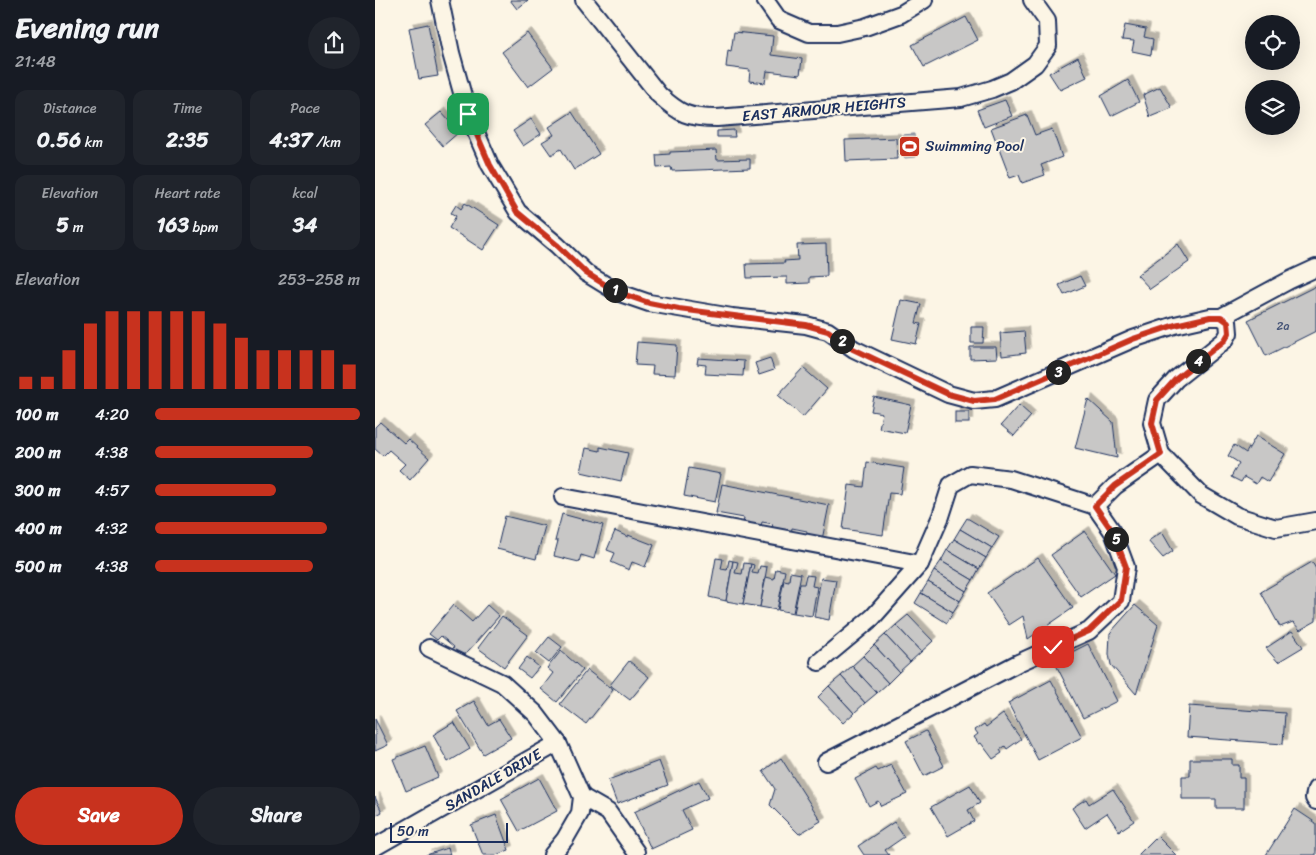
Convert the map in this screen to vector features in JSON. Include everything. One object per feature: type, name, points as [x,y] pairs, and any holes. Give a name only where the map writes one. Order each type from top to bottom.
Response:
[{"type":"street","points":[[440,0],[451,53],[468,114],[490,165],[517,212],[557,245],[586,273],[617,292],[649,303],[679,309],[806,325],[828,331],[853,349],[948,394],[974,401],[995,399],[1133,339],[1175,325],[1210,317],[1221,317],[1316,268]]},
{"type":"street","name":"EAST ARMOUR HEIGHTS","points":[[584,0],[659,94],[673,108],[687,115],[701,118],[717,118],[961,98],[992,89],[1011,81],[1035,64],[1048,46],[1047,21],[1032,0]]},
{"type":"street","points":[[765,0],[779,20],[809,32],[827,33],[837,33],[865,26],[901,14],[924,0]]},
{"type":"street","points":[[1221,317],[1228,322],[1229,333],[1225,340],[1176,379],[1157,400],[1152,423],[1161,454],[1201,495],[1237,516],[1276,528],[1316,521]]},
{"type":"street","points":[[1095,506],[1115,486],[1161,454]]},
{"type":"street","points":[[819,662],[873,617],[899,590],[920,564],[941,516],[951,485],[970,474],[1011,479],[1095,506],[1113,532],[1126,567],[1121,600],[1089,631],[1018,663],[826,762]]},
{"type":"street","points":[[563,497],[920,564]]},
{"type":"street","points":[[429,648],[502,683],[536,714],[558,743],[582,797],[580,813],[565,839],[552,855]]},
{"type":"street","name":"SANDALE DRIVE","points":[[375,847],[558,743]]},
{"type":"street","points":[[1316,789],[1314,798],[1316,801]]},
{"type":"street","points":[[582,797],[608,812],[636,852]]},
{"type":"shaded area","name":"Swimming Pool","points":[[914,134],[916,157],[904,158],[902,135]]},
{"type":"building","points":[[510,0],[528,0],[517,9]]},
{"type":"building","points":[[966,17],[978,40],[924,67],[912,45]]},
{"type":"building","points":[[428,24],[438,76],[419,79],[409,28]]},
{"type":"building","points":[[1125,25],[1146,29],[1144,37],[1153,39],[1151,55],[1132,51],[1134,41],[1122,40]]},
{"type":"building","points":[[734,32],[773,36],[771,55],[802,59],[800,75],[767,71],[765,83],[749,81],[750,70],[726,67],[728,50],[731,51]]},
{"type":"building","points":[[527,33],[553,68],[528,87],[502,52]]},
{"type":"building","points":[[1078,57],[1087,77],[1060,90],[1049,73]]},
{"type":"building","points":[[1128,80],[1139,102],[1111,116],[1101,96]]},
{"type":"building","points":[[1160,87],[1172,108],[1150,117],[1143,95]]},
{"type":"building","points":[[1005,100],[1012,116],[984,127],[977,110]]},
{"type":"building","points":[[441,112],[459,132],[443,146],[425,125]]},
{"type":"building","points":[[572,112],[599,154],[574,170],[561,149],[551,155],[542,142],[554,135],[549,127]]},
{"type":"building","points":[[1027,115],[1035,135],[1052,129],[1062,157],[1041,165],[1045,175],[1022,183],[1019,175],[1010,178],[991,128]]},
{"type":"building","points":[[531,119],[541,134],[523,146],[513,131]]},
{"type":"building","points":[[734,130],[735,137],[717,137],[717,131]]},
{"type":"building","points":[[896,138],[897,159],[846,161],[845,140]]},
{"type":"building","points":[[716,150],[717,160],[750,159],[750,168],[672,171],[671,167],[657,168],[656,155],[670,154],[670,152]]},
{"type":"building","points":[[465,203],[499,225],[483,250],[449,228],[456,216],[451,213],[456,205],[461,209]]},
{"type":"building","points":[[826,244],[827,276],[809,277],[809,283],[787,284],[787,277],[747,278],[746,264],[785,263],[784,261],[798,260],[797,245]]},
{"type":"building","points":[[1178,244],[1189,262],[1150,289],[1137,275]]},
{"type":"building","points":[[1080,276],[1085,286],[1064,295],[1059,285]]},
{"type":"building","points":[[1316,286],[1316,331],[1266,356],[1248,320]]},
{"type":"building","points":[[901,300],[921,304],[916,323],[921,324],[916,344],[892,339]]},
{"type":"building","points":[[971,327],[984,327],[983,343],[971,343]]},
{"type":"building","points":[[1024,331],[1026,353],[1002,356],[1000,333]]},
{"type":"building","points":[[637,342],[677,345],[675,375],[652,374],[653,366],[635,365]]},
{"type":"building","points":[[970,347],[996,347],[997,358],[970,359]]},
{"type":"building","points":[[698,358],[744,361],[743,376],[705,374],[706,365],[697,364]]},
{"type":"building","points":[[770,358],[774,370],[759,375],[755,363]]},
{"type":"building","points":[[803,368],[827,389],[803,417],[778,395]]},
{"type":"building","points":[[874,397],[911,405],[905,433],[879,428],[882,413],[871,411]]},
{"type":"building","points":[[1088,399],[1113,422],[1117,458],[1075,448]]},
{"type":"building","points":[[1019,405],[1031,416],[1014,436],[1001,425]]},
{"type":"building","points":[[955,412],[969,412],[969,423],[955,423]]},
{"type":"building","points":[[380,422],[404,443],[408,439],[429,458],[410,480],[399,470],[405,464],[389,450],[383,456],[375,449],[375,427]]},
{"type":"building","points":[[1256,436],[1285,454],[1268,482],[1260,477],[1256,484],[1244,477],[1241,482],[1231,477],[1239,463],[1228,456],[1234,445],[1246,453]]},
{"type":"building","points":[[600,447],[628,453],[621,481],[581,472],[586,448],[600,451]]},
{"type":"building","points":[[867,462],[904,468],[900,494],[889,493],[883,535],[843,529],[849,485],[864,487]]},
{"type":"building","points":[[689,468],[721,474],[715,502],[684,496]]},
{"type":"building","points":[[722,484],[829,505],[822,540],[806,536],[807,531],[792,528],[791,534],[771,530],[773,524],[762,522],[761,527],[743,524],[744,518],[716,513]]},
{"type":"building","points":[[562,514],[603,525],[594,559],[581,555],[579,562],[554,556],[558,541],[555,541]]},
{"type":"building","points":[[505,516],[545,526],[536,559],[497,549]]},
{"type":"building","points":[[967,518],[999,537],[992,548],[960,529]]},
{"type":"building","points":[[960,529],[992,548],[986,558],[954,539]]},
{"type":"building","points":[[615,531],[654,545],[645,567],[632,562],[629,570],[611,562],[615,553],[607,550]]},
{"type":"building","points":[[1085,531],[1115,574],[1081,597],[1051,555]]},
{"type":"building","points":[[1162,532],[1173,551],[1163,558],[1148,541]]},
{"type":"building","points":[[954,539],[986,558],[979,569],[947,550]]},
{"type":"building","points":[[947,550],[979,569],[973,580],[941,561]]},
{"type":"building","points":[[716,558],[723,559],[721,569],[727,570],[729,560],[733,561],[726,601],[709,597]]},
{"type":"building","points":[[1038,558],[1073,608],[1028,639],[1023,616],[1009,625],[987,593]]},
{"type":"building","points":[[733,561],[738,562],[735,573],[742,574],[744,563],[751,564],[743,604],[726,601]]},
{"type":"building","points":[[941,561],[973,580],[966,591],[934,571]]},
{"type":"building","points":[[1312,562],[1316,569],[1316,621],[1300,630],[1293,622],[1280,627],[1261,592]]},
{"type":"building","points":[[751,564],[754,565],[752,573],[758,574],[760,566],[767,567],[760,607],[743,604]]},
{"type":"building","points":[[776,569],[785,571],[777,610],[760,607],[766,577],[774,579]]},
{"type":"building","points":[[934,571],[966,591],[960,601],[928,582]]},
{"type":"building","points":[[790,572],[801,574],[793,613],[778,610],[784,580],[789,581]]},
{"type":"building","points":[[806,575],[814,576],[812,586],[817,587],[812,616],[794,613],[800,584],[804,584]]},
{"type":"building","points":[[821,578],[836,580],[829,620],[814,617]]},
{"type":"building","points":[[928,582],[960,601],[953,612],[921,593]]},
{"type":"building","points":[[921,593],[953,612],[947,623],[915,603]]},
{"type":"building","points":[[453,605],[472,622],[487,605],[499,616],[460,660],[450,652],[454,647],[441,636],[437,640],[429,634]]},
{"type":"building","points":[[1135,605],[1158,625],[1136,694],[1111,665],[1109,654],[1110,633]]},
{"type":"building","points":[[908,615],[933,641],[921,652],[896,625]]},
{"type":"building","points":[[502,616],[528,635],[504,667],[478,648]]},
{"type":"building","points":[[896,625],[921,652],[910,662],[885,635]]},
{"type":"building","points":[[1292,631],[1303,647],[1278,662],[1266,648]]},
{"type":"building","points":[[885,635],[910,662],[899,672],[874,645]]},
{"type":"building","points":[[549,637],[562,647],[549,663],[536,653]]},
{"type":"building","points":[[1088,644],[1117,701],[1083,718],[1054,661]]},
{"type":"building","points":[[874,645],[899,672],[888,683],[863,656]]},
{"type":"building","points":[[561,651],[583,670],[557,702],[541,689],[553,673],[547,668]]},
{"type":"building","points":[[863,656],[888,683],[877,693],[852,666]]},
{"type":"building","points":[[527,657],[539,667],[530,678],[518,669]]},
{"type":"building","points":[[629,661],[649,677],[630,700],[610,685]]},
{"type":"building","points":[[852,666],[877,693],[865,703],[841,676]]},
{"type":"building","points":[[587,670],[613,690],[586,724],[560,704]]},
{"type":"building","points":[[841,676],[865,703],[854,713],[829,686]]},
{"type":"building","points":[[1051,680],[1082,737],[1038,760],[1008,703]]},
{"type":"building","points":[[829,686],[854,713],[843,723],[818,697]]},
{"type":"building","points":[[474,701],[488,725],[499,719],[511,738],[483,754],[457,711]]},
{"type":"building","points":[[1189,706],[1285,713],[1283,744],[1187,737]]},
{"type":"building","points":[[1003,714],[1021,739],[1007,749],[1005,746],[1000,750],[1002,753],[993,759],[974,737],[978,734],[975,730],[984,724],[986,727]]},
{"type":"building","points":[[375,719],[388,745],[375,751]]},
{"type":"building","points":[[454,722],[470,749],[448,762],[433,735]]},
{"type":"building","points":[[926,731],[944,766],[924,776],[906,741]]},
{"type":"building","points":[[425,746],[438,777],[406,791],[393,759]]},
{"type":"building","points":[[781,758],[821,821],[799,834],[770,805],[775,789],[763,771]]},
{"type":"building","points":[[1190,759],[1232,759],[1232,765],[1239,765],[1239,778],[1244,778],[1244,808],[1216,808],[1216,799],[1182,799],[1182,776],[1190,776]]},
{"type":"building","points":[[659,761],[668,785],[617,804],[608,780]]},
{"type":"building","points":[[891,765],[907,794],[881,806],[878,801],[869,806],[855,779],[876,768],[878,771]]},
{"type":"building","points":[[539,778],[557,811],[519,831],[501,799]]},
{"type":"building","points":[[699,781],[708,798],[682,810],[692,830],[651,849],[634,812]]},
{"type":"building","points":[[970,785],[980,803],[968,810],[974,821],[948,836],[931,807]]},
{"type":"building","points":[[1113,789],[1134,821],[1119,831],[1107,813],[1085,828],[1072,808],[1086,799],[1089,804]]},
{"type":"building","points":[[375,797],[382,812],[375,816]]},
{"type":"building","points":[[1295,809],[1316,823],[1316,855],[1266,855]]},
{"type":"building","points":[[496,815],[509,850],[496,855],[483,855],[471,825]]},
{"type":"building","points":[[894,822],[904,837],[885,850],[889,855],[864,855],[858,846]]},
{"type":"building","points":[[1157,836],[1176,855],[1138,855]]},
{"type":"building","points":[[448,848],[450,855],[426,855]]},
{"type":"place","name":"Swimming Pool","points":[[909,146]]},
{"type":"route","points":[[468,114],[490,165],[517,212],[557,245],[586,273],[617,292],[649,303],[679,309],[806,325],[828,331],[853,349],[948,394],[974,401],[995,399],[1133,339],[1175,325],[1210,317],[1221,317],[1228,322],[1229,333],[1225,340],[1176,379],[1157,400],[1152,423],[1161,454],[1115,486],[1095,506],[1113,532],[1126,567],[1121,600],[1089,631],[1053,647]]}]
